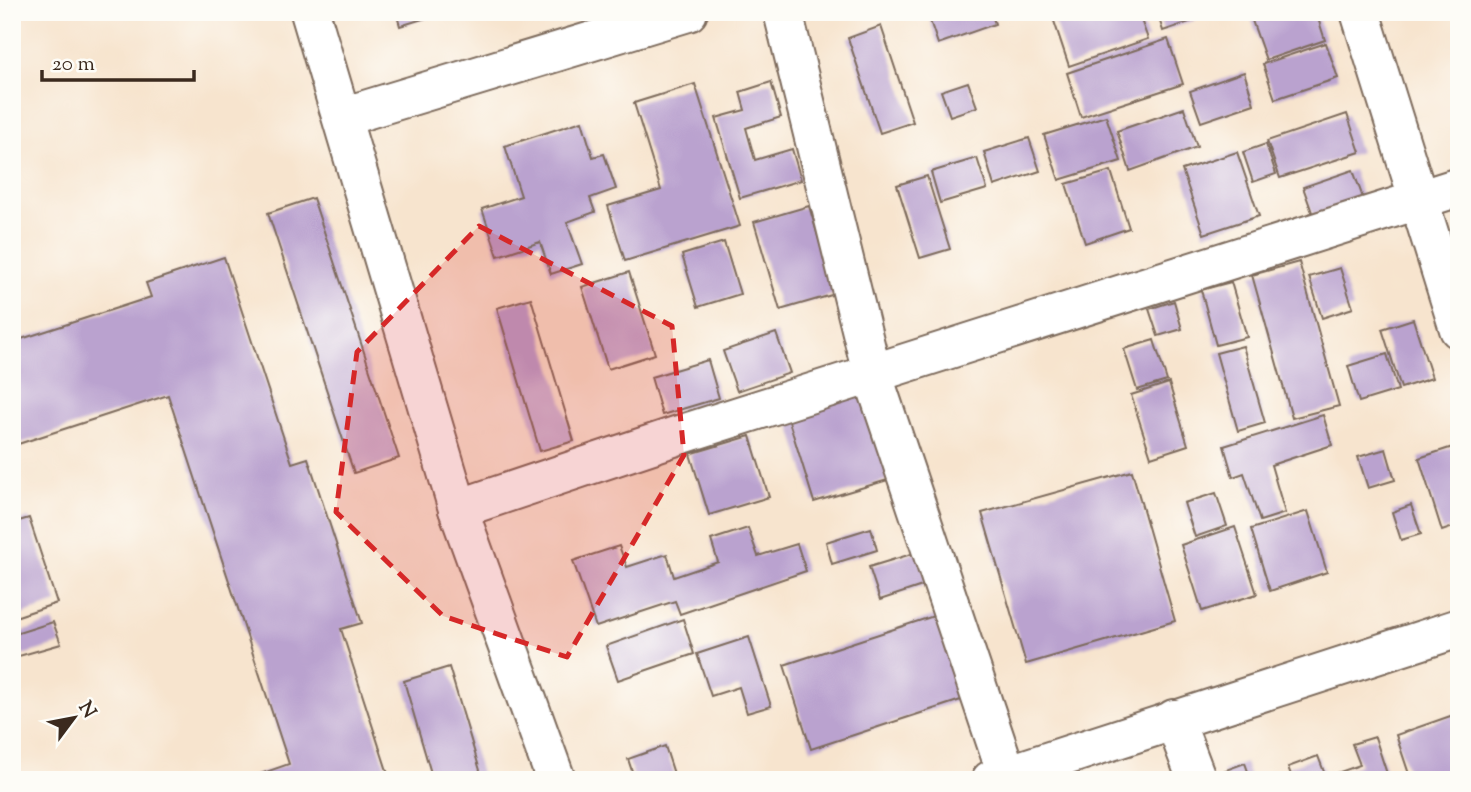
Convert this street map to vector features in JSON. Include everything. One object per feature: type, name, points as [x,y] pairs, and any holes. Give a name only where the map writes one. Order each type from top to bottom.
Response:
[{"type":"street","points":[[310,12],[458,509],[556,780]]},
{"type":"street","points":[[342,117],[688,12]]},
{"type":"street","points":[[783,12],[872,373],[999,777],[1459,628]]},
{"type":"street","points":[[1360,12],[1459,329]]},
{"type":"street","points":[[458,509],[872,373],[1459,187]]},
{"type":"street","points":[[1174,719],[1197,780]]},
{"type":"highlighted area","points":[[479,226],[672,326],[684,455],[567,657],[443,616],[336,512],[357,352]]},
{"type":"building","points":[[396,12],[442,12],[442,13],[400,26]]},
{"type":"building","points":[[927,12],[991,12],[995,24],[938,44]]},
{"type":"building","points":[[1051,12],[1138,12],[1148,39],[1069,66]]},
{"type":"building","points":[[1157,12],[1193,12],[1195,20],[1163,31]]},
{"type":"building","points":[[1249,12],[1316,12],[1325,40],[1266,60]]},
{"type":"building","points":[[881,26],[913,122],[880,133],[848,38]]},
{"type":"building","points":[[1168,39],[1183,84],[1081,117],[1067,73]]},
{"type":"building","points":[[1326,43],[1338,78],[1275,99],[1263,64]]},
{"type":"building","points":[[1244,72],[1254,104],[1201,122],[1190,91]]},
{"type":"building","points":[[771,82],[781,117],[746,128],[755,160],[792,149],[801,180],[740,198],[716,118],[745,110],[740,92]]},
{"type":"building","points":[[968,82],[977,107],[950,116],[941,91]]},
{"type":"building","points":[[695,84],[740,226],[625,261],[608,206],[661,190],[634,103]]},
{"type":"building","points":[[1184,108],[1197,147],[1130,171],[1117,131]]},
{"type":"building","points":[[1347,114],[1360,152],[1280,178],[1267,141]]},
{"type":"building","points":[[1106,116],[1121,161],[1059,180],[1044,135]]},
{"type":"building","points":[[582,121],[593,157],[604,154],[616,189],[590,198],[595,212],[567,222],[582,264],[551,274],[540,242],[498,256],[482,209],[521,196],[505,146]]},
{"type":"building","points":[[1029,138],[1040,171],[994,186],[984,152]]},
{"type":"building","points":[[1266,144],[1276,174],[1253,182],[1243,152]]},
{"type":"building","points":[[1237,152],[1259,216],[1204,234],[1182,170]]},
{"type":"building","points":[[977,158],[987,189],[940,203],[931,172]]},
{"type":"building","points":[[1353,170],[1363,198],[1313,215],[1303,187]]},
{"type":"building","points":[[1111,171],[1129,228],[1085,243],[1066,184]]},
{"type":"building","points":[[927,176],[950,249],[920,258],[897,185]]},
{"type":"building","points":[[313,198],[399,458],[354,473],[268,213]]},
{"type":"building","points":[[809,206],[835,294],[780,310],[754,222]]},
{"type":"building","points":[[724,242],[740,294],[698,307],[682,255]]},
{"type":"building","points":[[224,257],[292,463],[308,458],[362,623],[341,629],[390,780],[243,780],[289,764],[168,395],[12,446],[12,342],[151,297],[146,283]]},
{"type":"building","points":[[1299,262],[1339,406],[1292,418],[1252,275]]},
{"type":"building","points":[[1340,268],[1353,308],[1322,318],[1309,277]]},
{"type":"building","points":[[629,272],[655,354],[608,369],[582,287]]},
{"type":"building","points":[[1231,282],[1247,337],[1216,345],[1201,290]]},
{"type":"building","points":[[531,298],[574,441],[540,451],[497,308]]},
{"type":"building","points":[[1174,301],[1182,329],[1158,336],[1149,309]]},
{"type":"building","points":[[1413,319],[1432,378],[1401,388],[1382,329]]},
{"type":"building","points":[[776,333],[790,373],[737,391],[723,351]]},
{"type":"building","points":[[1154,340],[1167,381],[1137,390],[1124,349]]},
{"type":"building","points":[[1243,346],[1265,423],[1238,431],[1216,353]]},
{"type":"building","points":[[1387,354],[1398,390],[1359,402],[1348,366]]},
{"type":"building","points":[[708,360],[719,398],[662,415],[651,377]]},
{"type":"building","points":[[1169,383],[1188,445],[1151,457],[1131,395]]},
{"type":"building","points":[[864,392],[891,479],[814,502],[787,415]]},
{"type":"building","points":[[1323,415],[1332,445],[1271,465],[1285,513],[1260,521],[1244,473],[1233,477],[1224,446]]},
{"type":"building","points":[[750,436],[769,497],[709,515],[690,454]]},
{"type":"building","points":[[1459,445],[1459,525],[1442,531],[1419,458]]},
{"type":"building","points":[[1386,449],[1395,480],[1368,488],[1358,457]]},
{"type":"building","points":[[1132,471],[1175,621],[1026,664],[982,513]]},
{"type":"building","points":[[1216,493],[1227,526],[1195,537],[1184,503]]},
{"type":"building","points":[[1411,505],[1421,534],[1401,540],[1392,512]]},
{"type":"building","points":[[1308,511],[1327,572],[1270,591],[1251,529]]},
{"type":"building","points":[[29,518],[57,603],[12,618],[12,523]]},
{"type":"building","points":[[1235,527],[1257,594],[1202,611],[1181,545]]},
{"type":"building","points":[[748,528],[758,556],[797,544],[806,571],[680,614],[675,601],[596,627],[573,561],[619,546],[627,567],[667,554],[674,577],[718,562],[711,540]]},
{"type":"building","points":[[871,528],[877,550],[832,564],[826,542]]},
{"type":"building","points":[[918,552],[928,584],[880,600],[869,567]]},
{"type":"building","points":[[946,612],[973,696],[811,749],[784,665]]},
{"type":"building","points":[[683,619],[694,654],[618,680],[606,646]]},
{"type":"building","points":[[53,622],[61,644],[12,658],[12,635]]},
{"type":"building","points":[[749,637],[771,706],[747,713],[739,687],[711,696],[697,654]]},
{"type":"building","points":[[449,667],[482,777],[472,780],[433,780],[404,681]]},
{"type":"building","points":[[1459,713],[1459,780],[1411,780],[1396,735]]},
{"type":"building","points":[[1375,737],[1389,780],[1293,780],[1288,767],[1318,756],[1326,777],[1360,765],[1352,744]]},
{"type":"building","points":[[665,746],[676,780],[635,780],[628,759]]},
{"type":"building","points":[[1245,763],[1251,780],[1226,780],[1223,771]]}]
